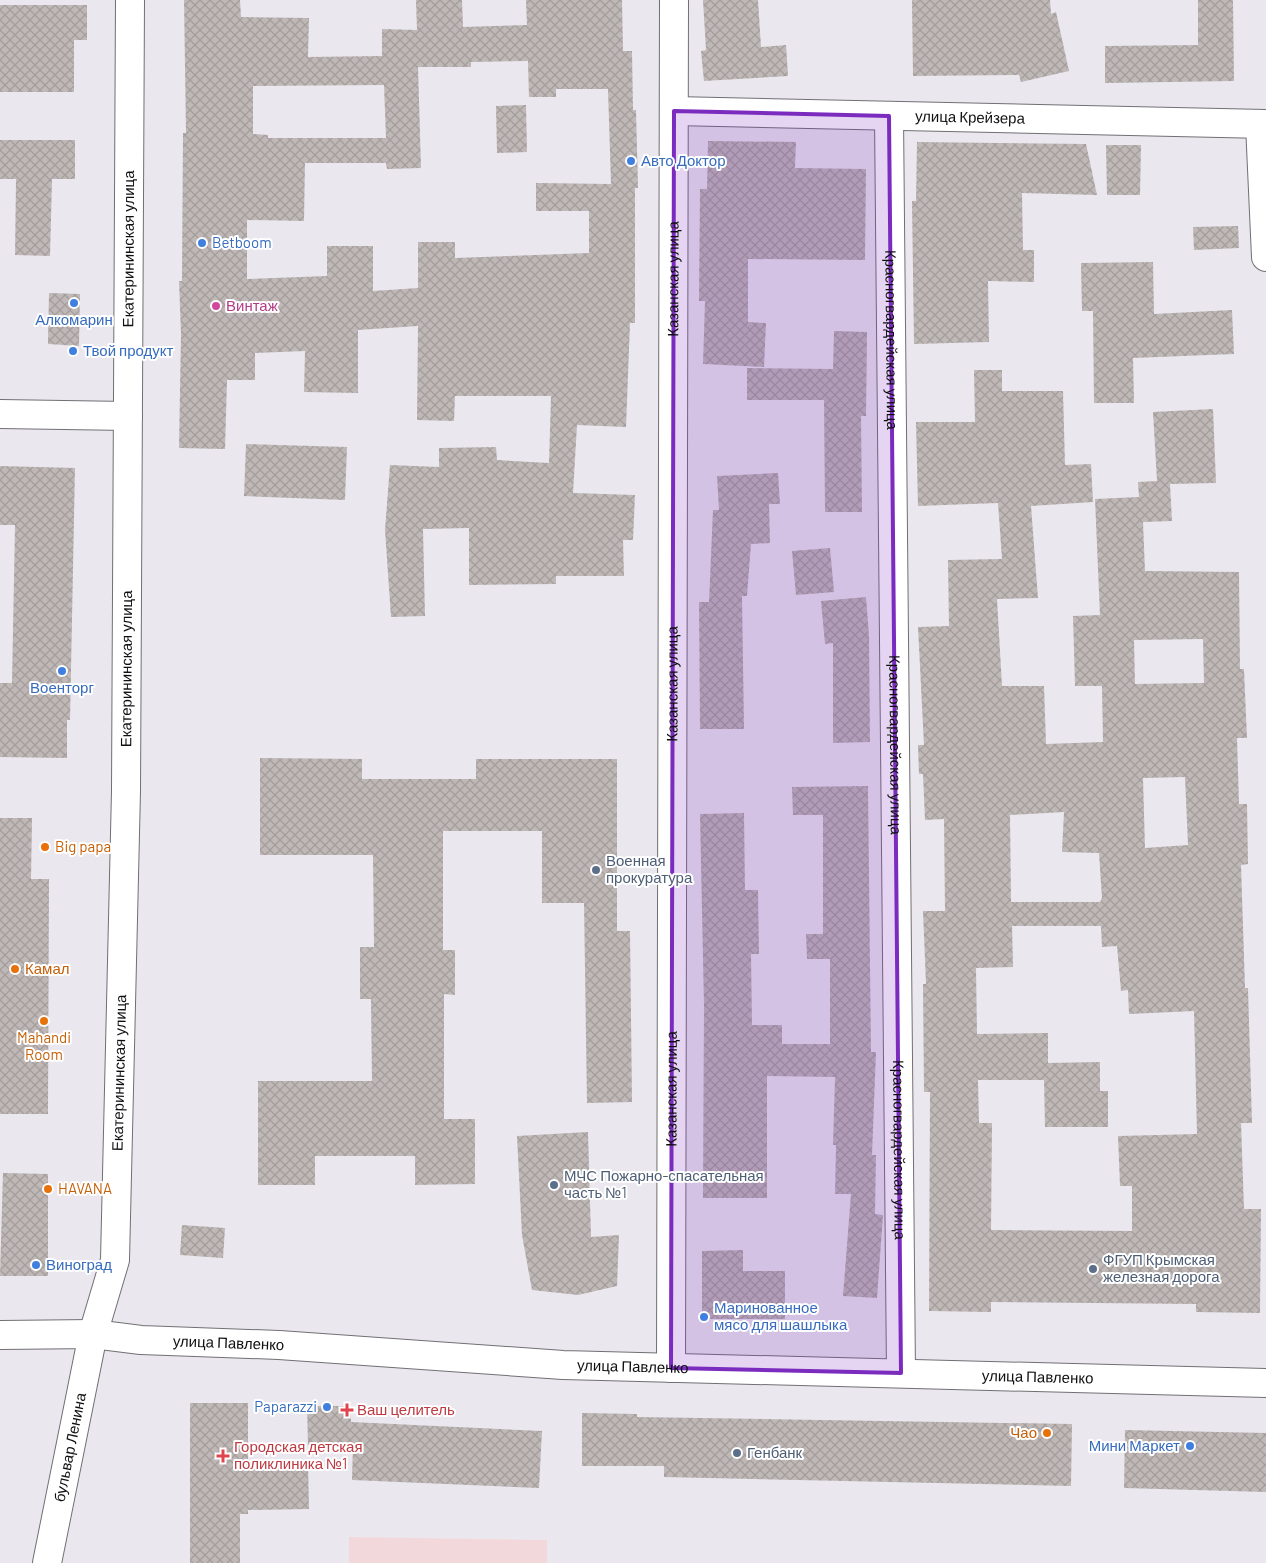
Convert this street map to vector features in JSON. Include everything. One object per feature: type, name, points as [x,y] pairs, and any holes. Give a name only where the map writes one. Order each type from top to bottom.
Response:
[{"type":"street","name":"Екатерининская улица","points":[[93,1334],[114,1260],[126,791],[130,0]]},
{"type":"street","name":"Казанская улица","points":[[671,1368],[674,0]]},
{"type":"street","name":"улица Крейзера","points":[[674,110],[1263,124]]},
{"type":"street","name":"Красногвардейская улица","points":[[888,116],[901,1374]]},
{"type":"street","points":[[1263,124],[1266,256]]},
{"type":"street","points":[[0,414],[128,416]]},
{"type":"street","name":"улица Павленко","points":[[0,1335],[93,1334],[141,1340],[279,1345],[563,1365],[1266,1383]]},
{"type":"street","name":"бульвар Ленина","points":[[47,1563],[93,1334]]},
{"type":"highlighted area","points":[[674,111],[889,116],[901,1373],[671,1368]]},
{"type":"shaded area","points":[[349,1537],[547,1540],[547,1563],[349,1563]]},
{"type":"building","points":[[184,0],[240,0],[241,17],[309,18],[308,57],[382,56],[382,29],[417,30],[416,0],[462,0],[463,27],[527,25],[526,0],[622,0],[623,51],[632,51],[633,110],[636,110],[638,188],[635,188],[635,323],[630,323],[626,427],[577,425],[573,493],[635,495],[633,540],[623,540],[624,576],[556,576],[556,584],[469,585],[469,528],[423,529],[425,616],[391,617],[385,530],[390,465],[439,467],[439,448],[496,447],[497,460],[549,463],[551,396],[455,396],[454,421],[417,420],[418,326],[358,330],[358,393],[304,392],[305,351],[255,353],[255,380],[227,380],[225,449],[179,448],[181,334],[179,281],[182,281],[183,133],[186,133]],"holes":[[[528,61],[529,97],[556,97],[556,89],[608,89],[611,184],[536,183],[536,211],[589,211],[589,253],[455,258],[455,242],[418,242],[418,288],[373,291],[373,246],[327,246],[327,276],[247,279],[247,220],[304,221],[305,163],[386,163],[387,169],[421,168],[418,67],[471,67],[471,62]],[[384,85],[386,138],[268,138],[268,135],[253,134],[253,86]]]},
{"type":"building","points":[[703,0],[758,0],[761,47],[786,45],[788,76],[704,81],[701,51],[706,50]]},
{"type":"building","points":[[912,0],[1050,0],[1051,14],[1056,12],[1069,71],[1021,82],[1019,75],[913,76]]},
{"type":"building","points":[[1198,0],[1233,0],[1234,81],[1105,83],[1105,46],[1198,45]]},
{"type":"building","points":[[0,5],[87,5],[87,40],[74,40],[74,92],[0,92]]},
{"type":"building","points":[[526,105],[527,152],[497,153],[496,106]]},
{"type":"building","points":[[0,140],[75,140],[75,179],[52,179],[50,256],[15,255],[16,179],[0,179]]},
{"type":"building","points":[[708,141],[796,142],[795,168],[866,169],[865,260],[748,259],[748,322],[766,323],[764,367],[703,364],[705,301],[699,301],[700,189],[707,189]]},
{"type":"building","points":[[917,142],[1086,144],[1097,195],[1022,193],[1023,250],[1034,250],[1034,282],[988,281],[989,342],[914,344],[912,201],[916,201]]},
{"type":"building","points":[[1106,145],[1141,145],[1140,195],[1107,195]]},
{"type":"building","points":[[1238,226],[1239,248],[1194,250],[1193,227]]},
{"type":"building","points":[[1153,262],[1154,314],[1232,310],[1234,354],[1133,358],[1134,403],[1094,403],[1093,311],[1082,311],[1081,263]]},
{"type":"building","points":[[49,293],[80,294],[79,346],[48,344]]},
{"type":"building","points":[[834,331],[867,332],[866,416],[861,416],[862,512],[825,512],[824,400],[747,400],[747,368],[833,369]]},
{"type":"building","points":[[974,370],[1002,370],[1002,391],[1063,391],[1065,465],[1091,464],[1093,502],[1031,506],[1038,598],[997,599],[1002,686],[1044,686],[1046,744],[1103,742],[1102,686],[1075,686],[1073,616],[1100,615],[1095,499],[1139,497],[1138,482],[1157,481],[1153,412],[1213,409],[1216,483],[1170,484],[1172,521],[1143,522],[1145,571],[1239,572],[1240,669],[1244,669],[1247,738],[1237,738],[1239,804],[1247,804],[1248,864],[1241,865],[1245,988],[1248,988],[1252,1123],[1241,1123],[1244,1209],[1261,1209],[1260,1313],[1196,1312],[1196,1304],[991,1302],[991,1312],[929,1311],[930,1092],[924,1092],[923,984],[926,984],[923,911],[945,911],[944,819],[925,820],[923,774],[919,774],[918,745],[924,745],[918,627],[949,626],[948,560],[1002,559],[998,503],[918,506],[916,422],[975,422]],"holes":[[[1203,639],[1204,683],[1135,684],[1134,640]],[[1185,777],[1188,845],[1145,848],[1143,778]],[[1064,812],[1062,852],[1099,853],[1102,898],[1100,902],[1011,902],[1010,815]],[[1012,926],[1101,926],[1102,947],[1117,946],[1121,991],[1128,990],[1129,1014],[1194,1011],[1197,1134],[1118,1136],[1120,1186],[1132,1186],[1132,1231],[991,1230],[992,1123],[979,1123],[978,1080],[1044,1080],[1045,1127],[1108,1127],[1108,1091],[1100,1091],[1100,1062],[1048,1063],[1048,1033],[977,1034],[976,968],[1013,967]]]},
{"type":"building","points":[[246,444],[347,447],[345,500],[244,496]]},
{"type":"building","points":[[0,466],[75,468],[70,720],[67,720],[67,758],[0,757],[0,683],[12,683],[15,525],[0,525]]},
{"type":"building","points":[[778,473],[780,504],[769,504],[770,543],[751,544],[747,596],[742,596],[744,729],[700,729],[699,602],[709,602],[713,510],[719,510],[717,476]]},
{"type":"building","points":[[830,548],[834,592],[796,595],[792,551]]},
{"type":"building","points":[[866,597],[869,636],[870,742],[833,743],[833,643],[825,644],[821,601]]},
{"type":"building","points":[[260,758],[362,759],[362,779],[476,779],[476,759],[617,759],[617,931],[630,931],[632,1102],[587,1103],[584,903],[542,903],[542,831],[443,831],[443,950],[455,950],[455,995],[444,994],[444,1119],[475,1119],[475,1184],[415,1185],[415,1156],[315,1156],[315,1185],[258,1185],[258,1081],[372,1081],[371,999],[360,999],[360,947],[374,947],[373,855],[260,855]]},
{"type":"building","points":[[868,786],[871,1052],[876,1052],[872,1155],[876,1155],[875,1214],[883,1215],[877,1298],[843,1296],[851,1194],[835,1194],[836,1145],[833,1145],[835,1077],[767,1076],[767,1198],[703,1198],[704,1006],[700,814],[744,813],[745,890],[758,890],[759,954],[751,954],[752,1025],[782,1025],[782,1044],[830,1044],[830,959],[807,959],[806,934],[823,934],[823,815],[793,815],[792,787]]},
{"type":"building","points":[[0,818],[32,818],[31,879],[49,879],[48,1114],[0,1114]]},
{"type":"building","points":[[588,1132],[591,1237],[619,1235],[617,1286],[578,1295],[532,1290],[522,1235],[517,1136]]},
{"type":"building","points":[[3,1173],[48,1174],[48,1276],[0,1276]]},
{"type":"building","points":[[182,1225],[225,1228],[223,1258],[180,1255]]},
{"type":"building","points":[[743,1250],[743,1271],[785,1271],[785,1319],[702,1319],[702,1251]]},
{"type":"building","points":[[190,1403],[248,1403],[248,1465],[308,1463],[309,1509],[248,1510],[248,1514],[240,1514],[240,1563],[190,1563]]},
{"type":"building","points":[[307,1406],[350,1406],[351,1422],[542,1431],[539,1488],[352,1480],[353,1444],[308,1445]]},
{"type":"building","points":[[582,1413],[637,1414],[637,1417],[1072,1424],[1071,1486],[664,1477],[664,1466],[582,1466]]},
{"type":"building","points":[[1125,1430],[1266,1433],[1266,1492],[1124,1488]]},
{"type":"place","name":"Авто Доктор","points":[[631,161]]},
{"type":"place","name":"Betboom","points":[[202,243]]},
{"type":"place","name":"Алкомарин","points":[[74,303]]},
{"type":"place","name":"Винтаж","points":[[216,306]]},
{"type":"place","name":"Твой продукт","points":[[73,351]]},
{"type":"place","name":"Военторг","points":[[62,671]]},
{"type":"place","name":"Big papa","points":[[45,847]]},
{"type":"place","name":"Военная прокуратура","points":[[596,870]]},
{"type":"place","name":"Камал","points":[[15,969]]},
{"type":"place","name":"Mahandi Room","points":[[44,1021]]},
{"type":"place","name":"МЧС Пожарно-спасательная часть №1","points":[[554,1185]]},
{"type":"place","name":"HAVANA","points":[[48,1189]]},
{"type":"place","name":"Виноград","points":[[36,1265]]},
{"type":"place","name":"ФГУП Крымская железная дорога","points":[[1093,1269]]},
{"type":"place","name":"Маринованное мясо для шашлыка","points":[[704,1317]]},
{"type":"place","name":"Paparazzi","points":[[327,1407]]},
{"type":"place","name":"Ваш целитель","points":[[347,1410]]},
{"type":"place","name":"Чао","points":[[1047,1433]]},
{"type":"place","name":"Мини Маркет","points":[[1190,1446]]},
{"type":"place","name":"Генбанк","points":[[737,1453]]},
{"type":"place","name":"Городская детская поликлиника №1","points":[[223,1456]]}]
